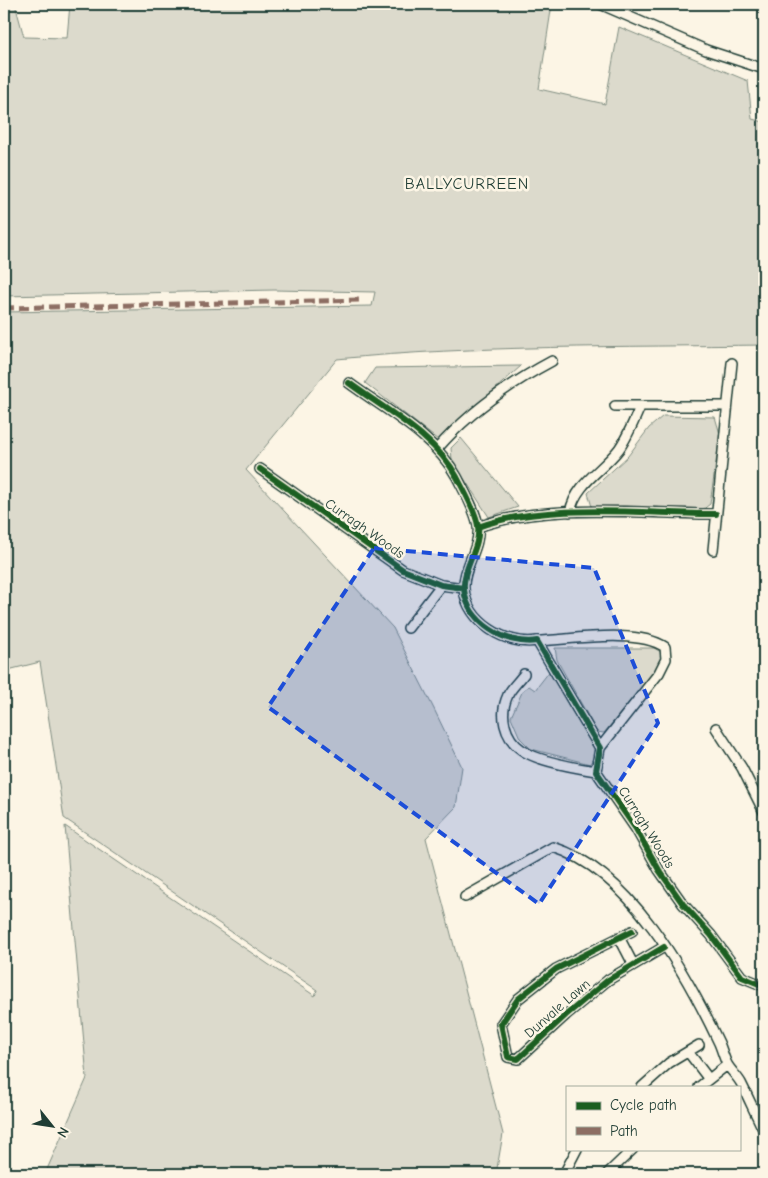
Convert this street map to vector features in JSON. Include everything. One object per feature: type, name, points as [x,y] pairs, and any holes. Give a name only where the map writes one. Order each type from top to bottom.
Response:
[{"type":"street","points":[[600,4],[706,50],[764,69]]},
{"type":"street","points":[[436,449],[454,429],[516,380],[552,361]]},
{"type":"street","points":[[713,550],[732,363]]},
{"type":"street","points":[[349,383],[443,455],[457,478],[478,527],[464,588],[468,604],[486,628],[526,643],[630,637],[656,641],[665,647],[666,659],[659,673],[600,748],[596,772],[571,767],[522,751],[507,733],[503,709],[508,694],[524,674]]},
{"type":"street","points":[[615,406],[727,406]]},
{"type":"street","points":[[570,512],[573,498],[580,488],[619,449],[640,407]]},
{"type":"street","name":"Curragh Woods","points":[[260,469],[404,570],[441,585],[464,588]]},
{"type":"street","points":[[478,527],[501,518],[570,512],[716,514]]},
{"type":"street","points":[[408,628],[441,585]]},
{"type":"street","points":[[537,642],[600,748]]},
{"type":"street","points":[[716,728],[742,768],[764,812]]},
{"type":"street","name":"Curragh Woods","points":[[596,772],[636,829],[659,870],[684,904],[711,935],[742,977],[764,986]]},
{"type":"street","points":[[465,897],[553,847],[570,853],[594,868],[625,895],[683,973],[728,1065],[740,1081],[764,1131]]},
{"type":"street","name":"Dunvale Lawn","points":[[632,931],[556,969],[518,999],[500,1024],[508,1057],[518,1059],[608,980],[664,947]]},
{"type":"street","points":[[619,937],[633,964]]},
{"type":"street","points":[[643,1086],[669,1063],[689,1053],[699,1045]]},
{"type":"street","points":[[689,1053],[708,1078]]},
{"type":"street","points":[[700,1086],[708,1078],[728,1065]]},
{"type":"street","points":[[564,1174],[576,1150]]},
{"type":"street","points":[[607,1174],[632,1150]]},
{"type":"highlighted area","points":[[374,548],[594,568],[658,723],[539,904],[268,707]]},
{"type":"shaded area","points":[[4,4],[15,4],[24,37],[67,38],[70,4],[552,4],[539,89],[605,104],[619,27],[748,81],[752,119],[764,122],[764,345],[497,349],[390,354],[337,359],[246,470],[393,628],[462,767],[456,807],[426,838],[503,1134],[496,1174],[45,1174],[87,1078],[65,826],[315,996],[317,990],[64,818],[40,662],[4,671],[4,312],[372,306],[375,292],[274,290],[4,296]]},
{"type":"shaded area","points":[[521,366],[438,440],[365,383],[375,368]]},
{"type":"shaded area","points":[[663,416],[715,417],[720,434],[710,504],[701,511],[592,507],[588,493],[628,456],[649,428]]},
{"type":"shaded area","points":[[461,438],[518,507],[489,517],[452,460],[451,448]]},
{"type":"shaded area","points":[[555,648],[654,648],[661,652],[662,662],[604,733],[597,732],[557,660]]},
{"type":"shaded area","points":[[549,672],[596,752],[590,764],[531,749],[520,738],[511,717],[523,690],[529,686],[535,690]]},
{"type":"marked path","points":[[4,308],[363,300]]},
{"type":"cycle path","points":[[349,383],[423,436],[447,462],[469,501],[478,526],[477,542],[464,581],[467,601],[472,612],[490,629],[501,635],[513,640],[537,641],[600,748],[596,771],[636,829],[659,870],[683,904],[711,935],[742,977],[764,986]]},
{"type":"cycle path","points":[[260,469],[403,570],[441,585],[464,588]]},
{"type":"cycle path","points":[[478,527],[505,519],[534,514],[564,512],[716,514]]},
{"type":"cycle path","points":[[632,931],[556,969],[518,999],[501,1024],[508,1057],[518,1059],[608,980],[664,947]]},
{"type":"district","name":"BALLYCURREEN","points":[[467,183]]}]
